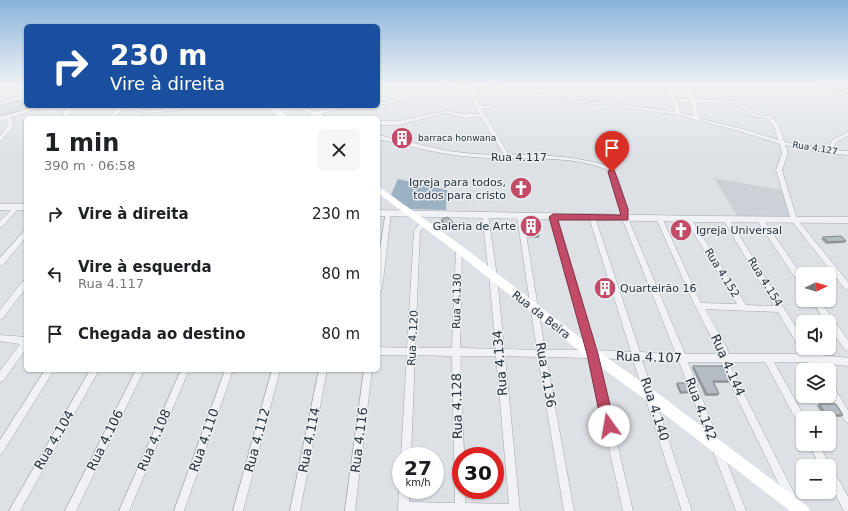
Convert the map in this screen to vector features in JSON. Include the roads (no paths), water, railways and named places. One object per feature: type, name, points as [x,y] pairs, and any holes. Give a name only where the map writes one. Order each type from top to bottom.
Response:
[{"type":"main road","points":[[274,109],[282,116]]},
{"type":"main road","name":"Rua da Beira","points":[[380,190],[459,249],[534,310],[715,444],[799,510]]},
{"type":"street","points":[[0,119],[33,109]]},
{"type":"street","points":[[112,116],[119,109]]},
{"type":"street","points":[[134,109],[148,112],[180,109]]},
{"type":"street","points":[[301,109],[322,116]]},
{"type":"street","points":[[311,116],[336,109]]},
{"type":"street","points":[[478,109],[507,156]]},
{"type":"street","name":"Rua 4.127","points":[[644,109],[678,114],[741,130],[782,143],[848,153]]},
{"type":"street","points":[[677,109],[678,114]]},
{"type":"street","points":[[694,109],[696,119]]},
{"type":"street","points":[[746,109],[756,116],[769,117],[777,127],[784,153],[779,170],[794,220],[847,286]]},
{"type":"street","points":[[380,123],[399,123],[446,112],[465,116],[482,115]]},
{"type":"street","points":[[0,139],[10,127],[12,122],[7,117]]},
{"type":"street","points":[[830,151],[834,141],[848,134]]},
{"type":"street","name":"Rua 4.117","points":[[380,137],[458,154],[481,156],[549,156],[583,162],[609,170],[612,172],[619,192],[625,218]]},
{"type":"street","points":[[0,207],[22,207]]},
{"type":"street","points":[[0,225],[22,207]]},
{"type":"street","points":[[380,213],[726,220],[848,220]]},
{"type":"street","points":[[380,274],[388,213]]},
{"type":"street","name":"Rua 4.134","points":[[485,215],[493,276],[499,353],[515,510]]},
{"type":"street","name":"Rua 4.136","points":[[520,216],[534,310],[543,354],[569,511]]},
{"type":"street","points":[[553,217],[592,354],[628,511]]},
{"type":"street","name":"Rua 4.140","points":[[592,217],[622,316],[651,396],[687,511]]},
{"type":"street","name":"Rua 4.142","points":[[625,218],[682,358],[741,511]]},
{"type":"street","name":"Rua 4.144","points":[[659,218],[699,306],[724,351],[727,368],[799,510]]},
{"type":"street","name":"Rua 4.152","points":[[688,219],[743,307]]},
{"type":"street","name":"Rua 4.154","points":[[726,220],[796,334]]},
{"type":"street","points":[[760,220],[796,272]]},
{"type":"street","name":"Rua 4.120","points":[[407,447],[417,231],[425,224]]},
{"type":"street","points":[[0,263],[24,235]]},
{"type":"street","name":"Rua 4.130","points":[[456,352],[459,249]]},
{"type":"street","points":[[0,316],[24,286]]},
{"type":"street","points":[[699,306],[781,309]]},
{"type":"street","points":[[820,307],[848,347]]},
{"type":"street","points":[[0,338],[24,341]]},
{"type":"street","points":[[0,378],[24,344]]},
{"type":"street","name":"Rua 4.107","points":[[380,351],[592,354],[637,357],[726,359],[811,358],[848,362]]},
{"type":"street","name":"Rua 4.128","points":[[456,352],[460,508]]},
{"type":"street","name":"Rua 4.154","points":[[809,355],[814,363]]},
{"type":"street","points":[[767,358],[796,411]]},
{"type":"street","points":[[0,449],[49,372]]},
{"type":"street","name":"Rua 4.104","points":[[14,511],[94,372]]},
{"type":"street","name":"Rua 4.106","points":[[70,511],[139,372]]},
{"type":"street","name":"Rua 4.108","points":[[124,511],[184,372]]},
{"type":"street","name":"Rua 4.110","points":[[179,511],[228,372]]},
{"type":"street","name":"Rua 4.112","points":[[238,511],[275,372]]},
{"type":"street","name":"Rua 4.114","points":[[294,511],[323,372]]},
{"type":"street","name":"Rua 4.116","points":[[350,511],[368,372]]},
{"type":"street","points":[[836,398],[848,418]]},
{"type":"street","points":[[836,486],[848,508]]},
{"type":"street","points":[[404,499],[403,509],[460,508],[515,510]]},
{"type":"water","points":[[398,179],[447,190],[446,210],[408,209],[391,195]]},
{"type":"place","name":"barraca honwana","points":[[402,138]]},
{"type":"place","name":"Igreja para todos, todos para cristo","points":[[521,188]]},
{"type":"place","name":"Galeria de Arte","points":[[531,226]]},
{"type":"place","name":"Igreja Universal","points":[[681,230]]},
{"type":"place","name":"Quarteirão 16","points":[[605,288]]}]
